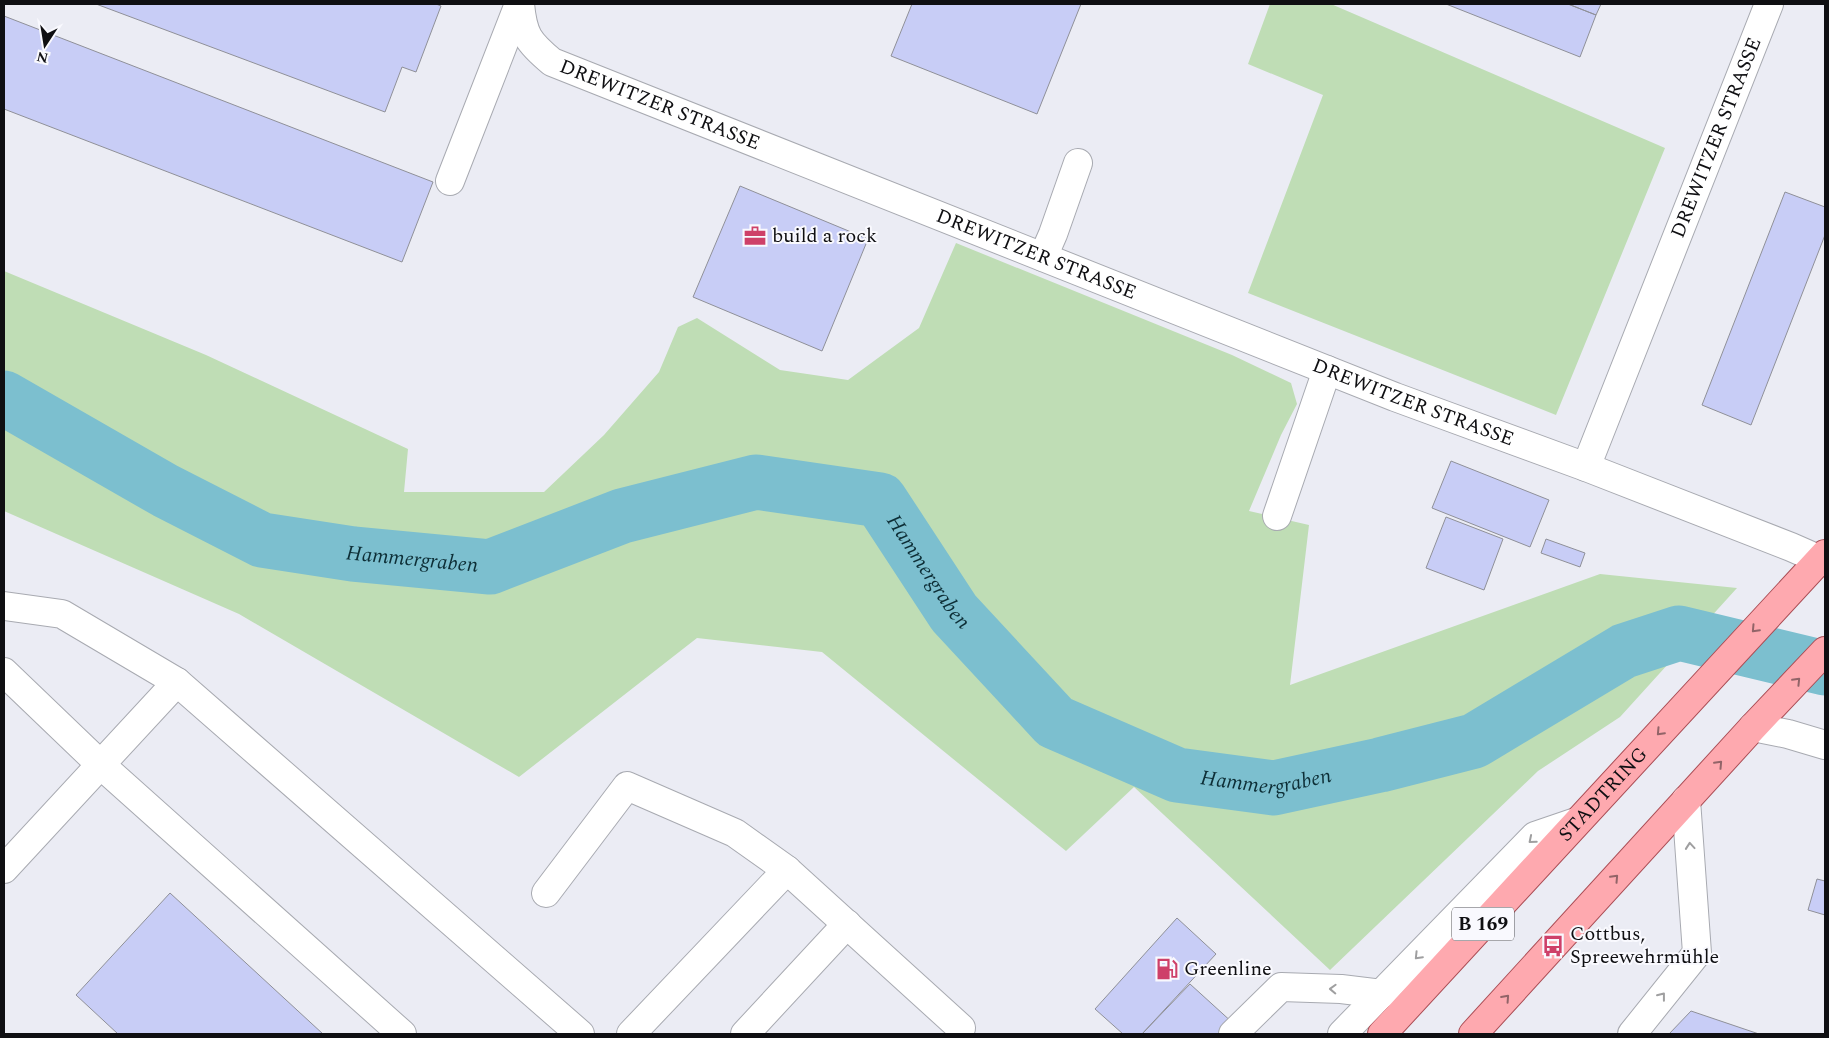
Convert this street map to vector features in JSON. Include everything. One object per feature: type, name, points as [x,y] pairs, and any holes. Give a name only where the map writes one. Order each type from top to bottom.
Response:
[{"type":"main road","name":"STADTRING","points":[[1382,1034],[1693,696],[1824,558]]},
{"type":"main road","points":[[1473,1034],[1686,800],[1825,651]]},
{"type":"street","points":[[450,181],[520,4]]},
{"type":"street","name":"DREWITZER STRASSE","points":[[520,4],[523,27],[536,48],[552,62],[1395,397],[1586,467],[1824,558]]},
{"type":"street","name":"DREWITZER STRASSE","points":[[1586,467],[1769,4]]},
{"type":"street","points":[[1043,257],[1078,163]]},
{"type":"street","points":[[1277,516],[1328,370]]},
{"type":"street","points":[[4,606],[62,614],[177,682],[580,1034]]},
{"type":"street","points":[[4,672],[101,765],[402,1034]]},
{"type":"street","points":[[4,869],[177,682]]},
{"type":"street","points":[[1761,719],[1788,734],[1825,744]]},
{"type":"street","points":[[546,894],[627,786],[735,833],[787,870],[961,1028]]},
{"type":"street","points":[[1632,1034],[1697,953],[1686,800]]},
{"type":"street","points":[[1342,1034],[1535,836],[1576,822]]},
{"type":"street","points":[[631,1034],[787,870]]},
{"type":"street","points":[[744,1034],[847,924]]},
{"type":"street","points":[[1233,1034],[1281,987],[1341,989],[1382,994]]},
{"type":"green space","points":[[1270,4],[1331,4],[1665,148],[1556,415],[1248,293],[1323,95],[1248,64]]},
{"type":"green space","points":[[956,243],[1232,355],[1291,383],[1297,404],[1281,435],[1249,511],[1309,525],[1290,685],[1600,574],[1737,588],[1620,717],[1538,771],[1330,970],[1134,787],[1066,851],[822,652],[697,638],[519,777],[239,614],[4,511],[4,271],[206,355],[408,449],[404,492],[544,492],[604,435],[659,372],[678,327],[697,318],[780,370],[848,380],[919,328]]},
{"type":"building","points":[[96,4],[436,4],[441,6],[416,72],[402,67],[385,112]]},
{"type":"building","points":[[912,4],[1081,4],[1037,114],[891,56]]},
{"type":"building","points":[[1446,4],[1568,4],[1596,15],[1580,57]]},
{"type":"building","points":[[1568,4],[1601,4],[1596,15]]},
{"type":"building","points":[[4,16],[433,182],[402,262],[4,109]]},
{"type":"building","points":[[740,186],[868,239],[822,351],[693,297]]},
{"type":"building","points":[[1785,192],[1825,207],[1825,235],[1751,425],[1702,405]]},
{"type":"building","points":[[1451,461],[1549,500],[1530,547],[1432,508]]},
{"type":"building","points":[[1446,517],[1503,539],[1484,590],[1426,568]]},
{"type":"building","points":[[1546,539],[1585,553],[1580,567],[1541,553]]},
{"type":"building","points":[[1817,879],[1825,881],[1825,915],[1808,910]]},
{"type":"building","points":[[170,893],[323,1034],[118,1034],[76,995]]},
{"type":"building","name":"Greenline","points":[[1177,918],[1216,954],[1142,1034],[1123,1034],[1095,1009]]},
{"type":"building","points":[[1190,984],[1245,1034],[1142,1034]]},
{"type":"building","points":[[1691,1011],[1759,1034],[1669,1034]]},
{"type":"waterway","name":"Hammergraben","points":[[4,398],[166,491],[262,540],[353,554],[490,567],[622,516],[756,482],[880,500],[954,613],[1055,722],[1177,775],[1274,788],[1380,765],[1474,741],[1624,651],[1679,633],[1825,668]]},
{"type":"place","name":"build a rock","points":[[755,236]]},
{"type":"place","name":"Cottbus, Spreewehrmühle","points":[[1553,946]]},
{"type":"place","name":"Greenline","points":[[1167,969]]}]
